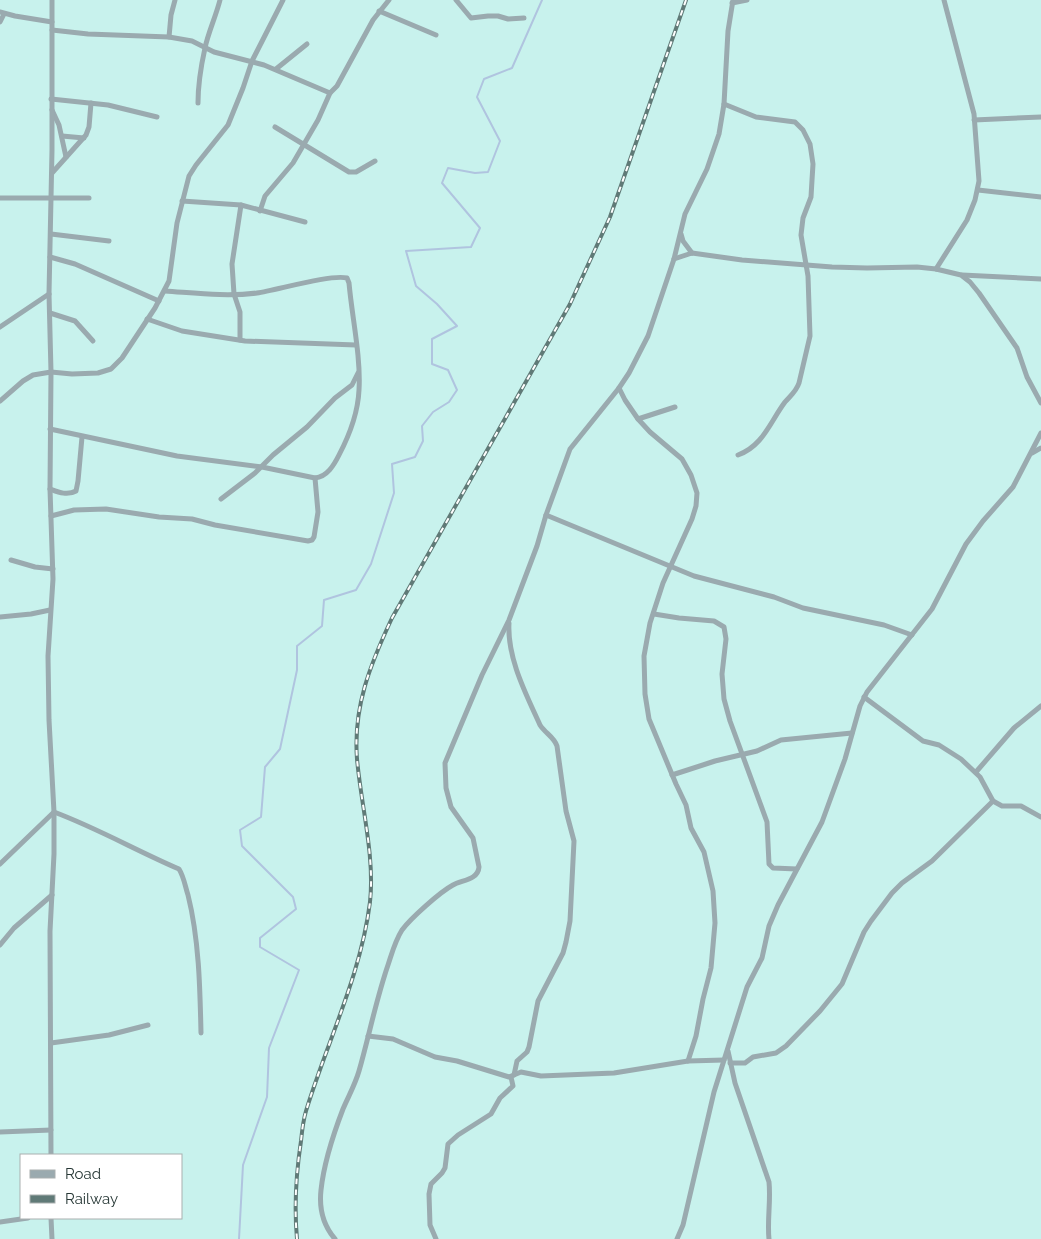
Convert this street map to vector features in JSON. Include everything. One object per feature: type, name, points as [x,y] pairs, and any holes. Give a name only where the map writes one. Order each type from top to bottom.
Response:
[{"type":"street","points":[[51,1154],[50,930],[54,812],[48,656],[53,569],[50,489],[51,372],[49,294],[52,0]]},
{"type":"street","points":[[169,37],[171,15],[175,0]]},
{"type":"street","points":[[198,103],[198,90],[205,47],[215,21],[220,0]]},
{"type":"street","points":[[0,401],[27,378],[51,372],[92,373],[110,369],[122,358],[165,291],[170,272],[174,235],[182,200],[192,170],[228,125],[244,88],[252,61],[283,0]]},
{"type":"street","points":[[260,211],[268,191],[286,172],[304,146],[330,94],[337,86],[379,11],[389,0]]},
{"type":"street","points":[[456,0],[471,18],[488,16],[508,19],[524,18]]},
{"type":"street","points":[[335,1239],[324,1220],[321,1190],[331,1142],[358,1073],[381,985],[395,943],[403,930],[447,888],[474,876],[479,871],[473,838],[451,807],[446,788],[445,763],[482,675],[509,620],[537,546],[570,449],[619,388],[648,336],[674,259],[689,206],[707,169],[715,147],[724,104],[728,31],[733,2],[747,0]]},
{"type":"street","points":[[936,269],[967,220],[978,190],[979,181],[974,120],[944,0]]},
{"type":"street","points":[[379,11],[436,35]]},
{"type":"street","points":[[0,22],[2,13],[52,22]]},
{"type":"street","points":[[52,30],[88,34],[169,37],[192,41],[214,52],[252,61],[276,70],[330,94]]},
{"type":"street","points":[[276,70],[308,44]]},
{"type":"street","points":[[51,99],[112,106],[157,117]]},
{"type":"street","points":[[51,174],[84,138],[89,127],[91,103]]},
{"type":"street","points":[[724,104],[756,117],[795,122],[803,130],[810,144],[813,164],[810,197],[803,218],[802,229],[802,245],[809,292],[810,336],[798,387],[785,402],[757,444],[748,451],[738,455]]},
{"type":"street","points":[[51,110],[62,136],[66,157]]},
{"type":"street","points":[[974,120],[1041,116]]},
{"type":"street","points":[[275,127],[349,172],[356,172],[375,161]]},
{"type":"street","points":[[62,136],[84,138]]},
{"type":"street","points":[[978,190],[1041,198]]},
{"type":"street","points":[[0,198],[89,198]]},
{"type":"street","points":[[182,200],[241,205],[304,222]]},
{"type":"street","points":[[240,340],[240,312],[234,294],[232,256],[241,205]]},
{"type":"street","points":[[51,234],[108,241]]},
{"type":"street","points":[[680,234],[692,253]]},
{"type":"street","points":[[674,259],[692,253],[742,260],[867,268],[917,267],[961,275],[1041,279]]},
{"type":"street","points":[[50,257],[75,264],[160,301]]},
{"type":"street","points":[[961,275],[979,293],[1017,348],[1027,377],[1041,403]]},
{"type":"street","points":[[50,429],[177,456],[262,467],[315,478],[322,477],[330,469],[346,441],[358,401],[359,371],[347,278],[334,278],[272,291],[234,294],[165,291]]},
{"type":"street","points":[[0,327],[49,294]]},
{"type":"street","points":[[50,313],[75,321],[93,341]]},
{"type":"street","points":[[147,319],[182,331],[240,340],[356,346]]},
{"type":"street","points":[[221,499],[262,467],[273,455],[307,427],[339,394],[352,385],[359,371]]},
{"type":"street","points":[[619,388],[638,419],[650,432],[682,459],[691,475],[697,493],[692,519],[663,583],[648,631],[644,656],[646,703],[649,718],[686,805],[691,828],[706,859],[715,908],[710,976],[688,1061]]},
{"type":"street","points":[[638,419],[675,408]]},
{"type":"street","points":[[677,1239],[684,1225],[714,1092],[727,1061],[728,1050],[747,986],[762,958],[773,915],[822,822],[846,759],[864,697],[939,598],[973,534],[1013,487],[1037,452],[1041,433]]},
{"type":"street","points":[[50,489],[62,493],[76,491],[82,437]]},
{"type":"street","points":[[51,516],[74,510],[106,509],[159,517],[192,519],[215,525],[308,541],[314,537],[318,512],[315,478]]},
{"type":"street","points":[[546,515],[694,576],[774,597],[803,608],[884,625],[912,635]]},
{"type":"street","points":[[11,560],[53,569]]},
{"type":"street","points":[[0,617],[50,610]]},
{"type":"street","points":[[654,614],[714,621],[724,627],[726,639],[722,674],[724,699],[730,721],[767,822],[770,866],[776,869],[797,869]]},
{"type":"street","points":[[436,1239],[430,1225],[428,1194],[431,1184],[445,1168],[448,1144],[458,1135],[493,1112],[500,1098],[512,1086],[517,1061],[527,1052],[529,1047],[538,1001],[566,942],[570,921],[574,849],[566,811],[557,746],[556,742],[545,733],[540,725],[514,664],[509,639],[509,620]]},
{"type":"street","points":[[864,697],[918,738],[943,747],[976,772],[993,801],[1002,806],[1021,806],[1041,817]]},
{"type":"street","points":[[976,772],[1014,728],[1041,706]]},
{"type":"street","points":[[672,775],[743,753],[757,751],[781,740],[852,733]]},
{"type":"street","points":[[368,1036],[393,1039],[435,1057],[513,1076],[522,1072],[541,1076],[614,1073],[688,1061],[745,1062],[752,1057],[776,1053],[786,1046],[820,1011],[842,984],[870,921],[892,893],[942,852],[993,801]]},
{"type":"street","points":[[0,864],[54,812]]},
{"type":"street","points":[[54,812],[78,821],[179,869],[182,873],[192,911],[196,937],[202,1033]]},
{"type":"street","points":[[0,945],[14,928],[52,895]]},
{"type":"street","points":[[51,1043],[103,1036],[148,1025]]},
{"type":"street","points":[[727,1061],[769,1182],[769,1239]]},
{"type":"street","points":[[0,1132],[52,1130]]},
{"type":"street","points":[[0,1222],[21,1219]]},
{"type":"street","points":[[51,1219],[52,1239]]},
{"type":"waterway","points":[[239,1239],[243,1165],[267,1097],[269,1048],[299,970],[260,947],[260,938],[296,909],[293,897],[242,846],[240,830],[261,817],[265,767],[280,749],[297,670],[297,646],[322,626],[324,600],[356,590],[371,564],[394,493],[392,464],[415,457],[423,441],[422,426],[433,412],[449,402],[457,390],[448,370],[432,364],[432,339],[457,326],[437,304],[416,286],[406,251],[471,247],[480,228],[442,183],[448,168],[475,173],[488,172],[500,141],[477,97],[484,79],[512,68],[542,0]]},
{"type":"railway","points":[[297,1239],[296,1190],[304,1118],[359,956],[370,902],[371,867],[356,740],[361,704],[370,670],[392,618],[570,304],[610,217],[686,0]]}]
